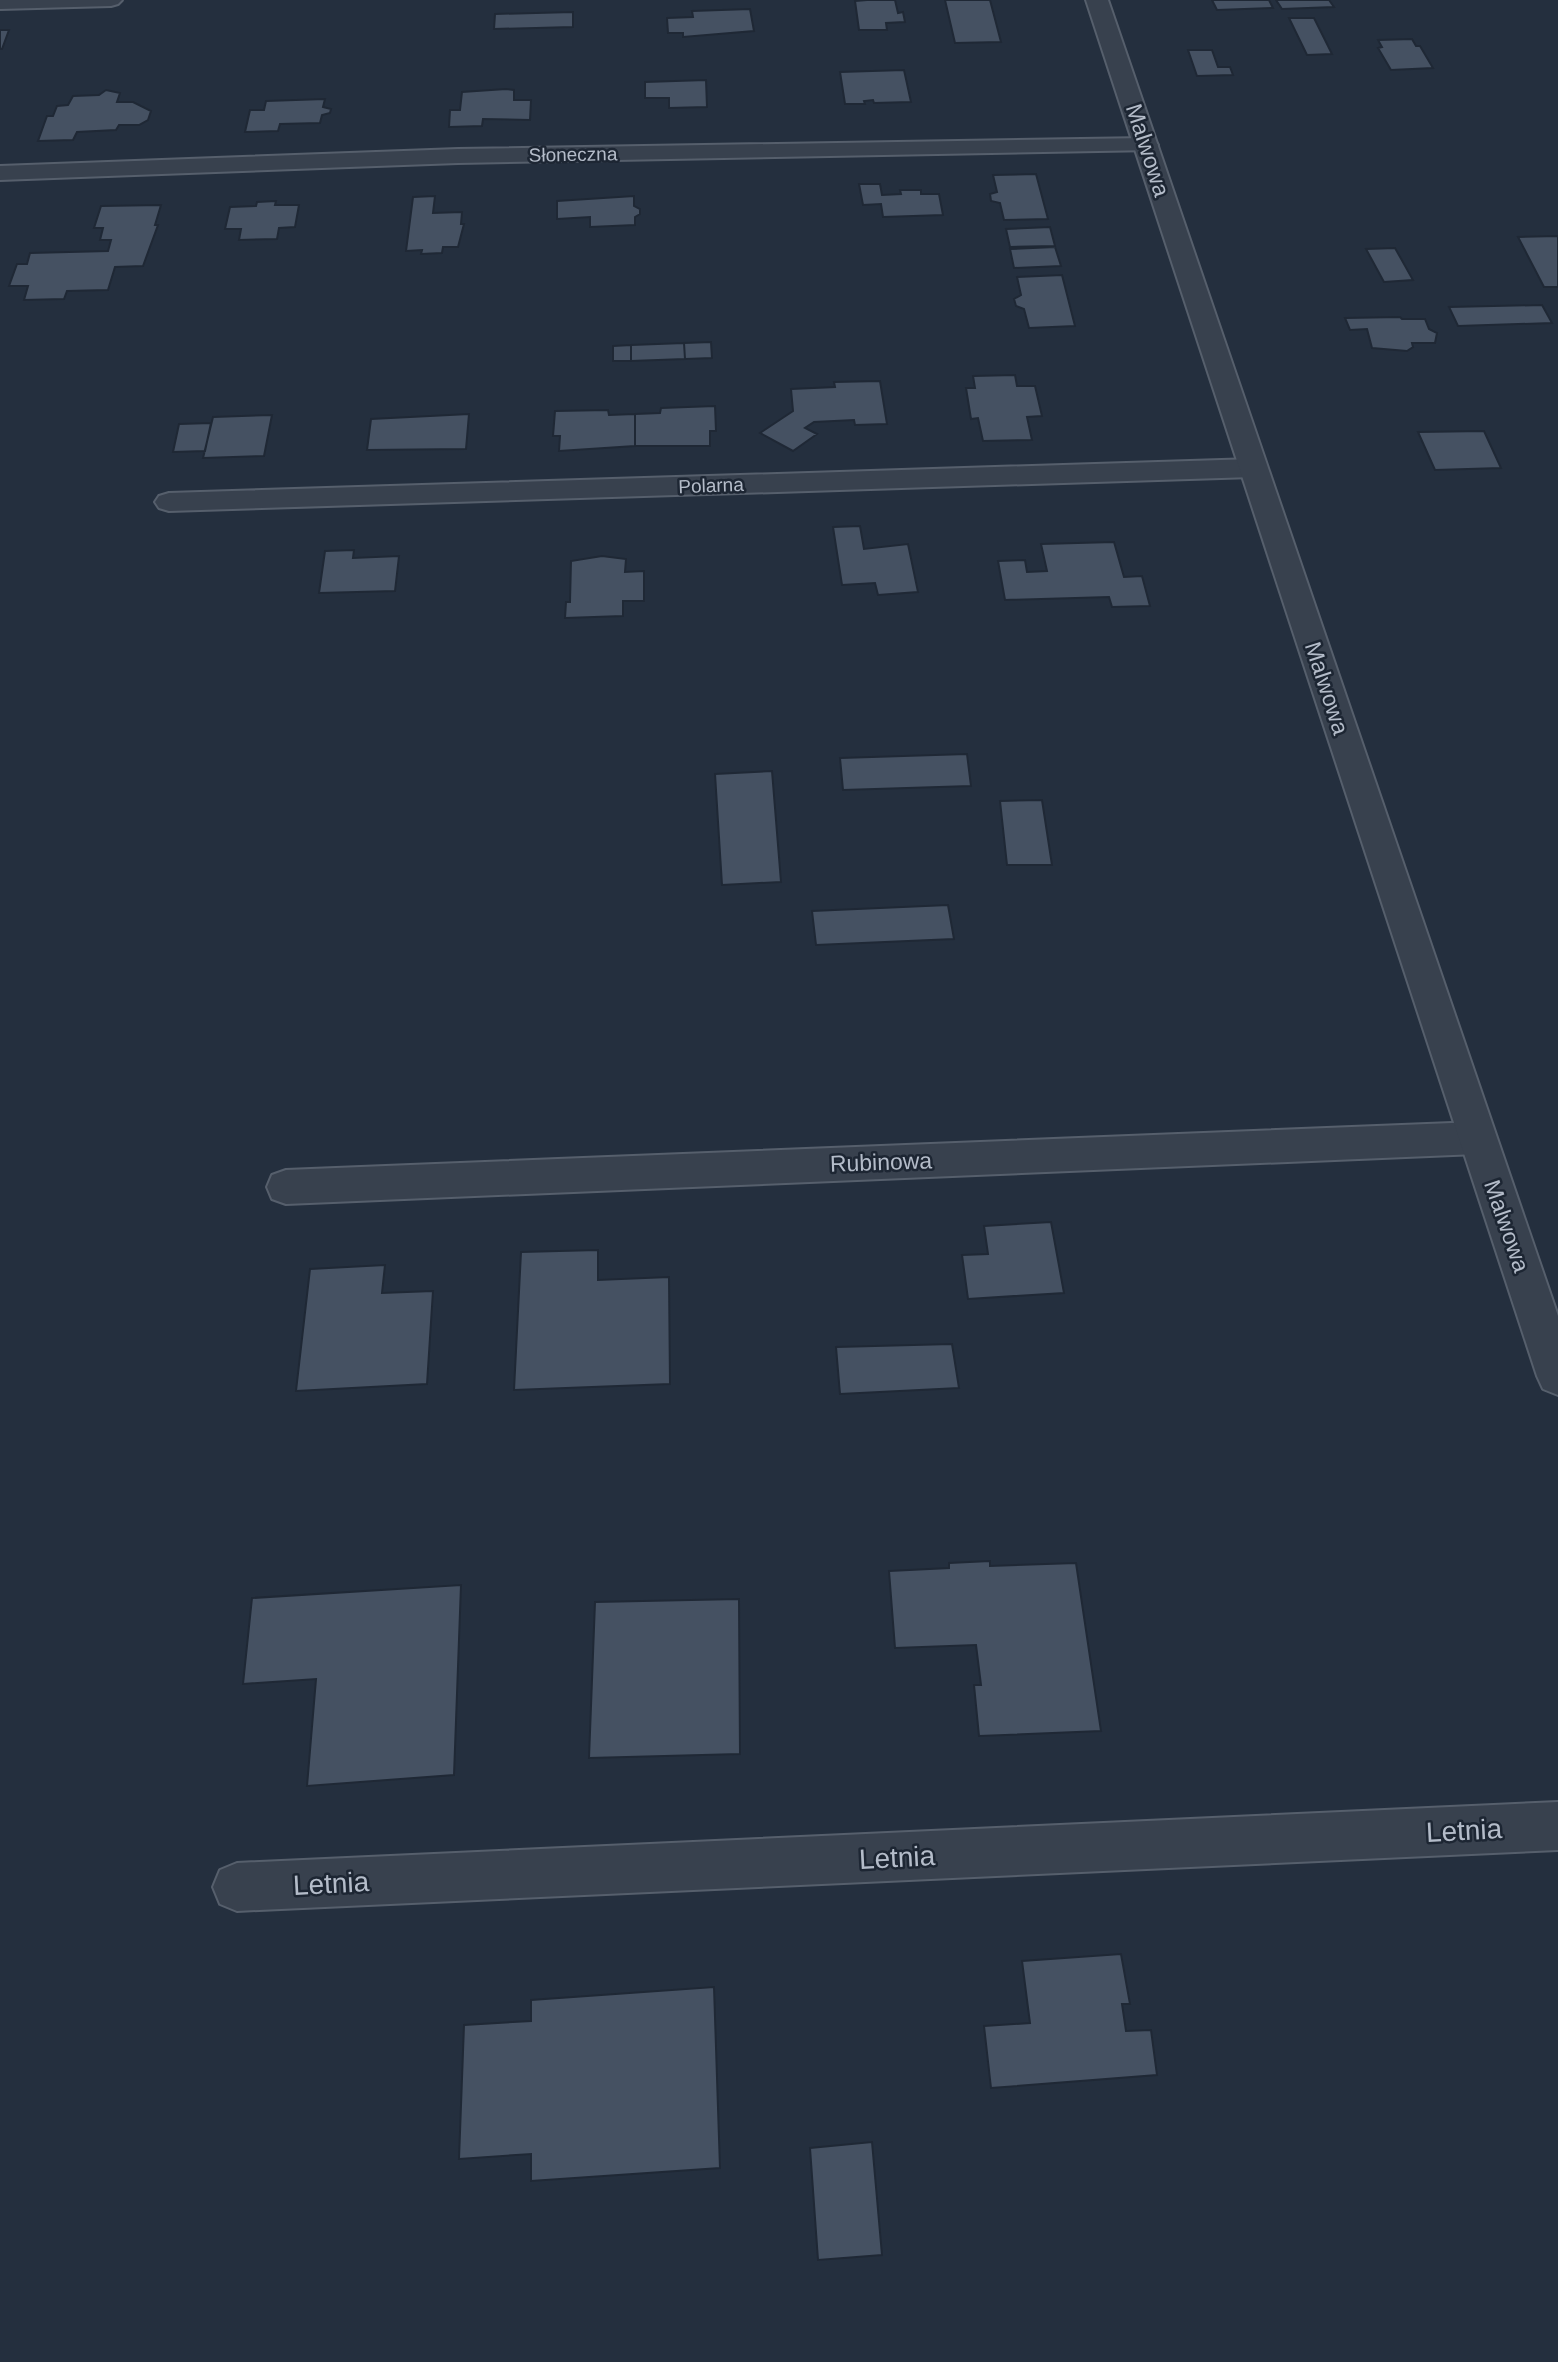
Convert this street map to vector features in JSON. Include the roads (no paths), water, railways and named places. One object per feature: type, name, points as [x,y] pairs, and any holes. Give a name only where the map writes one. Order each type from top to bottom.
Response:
[{"type":"street","points":[[0,3],[111,0]]},
{"type":"street","name":"Malwowa","points":[[1097,0],[1558,1376]]},
{"type":"street","name":"Słoneczna","points":[[0,173],[458,156],[1146,145]]},
{"type":"street","name":"Polarna","points":[[169,502],[1253,468]]},
{"type":"street","name":"Rubinowa","points":[[286,1187],[1477,1138]]},
{"type":"street","name":"Letnia","points":[[237,1887],[1558,1826]]}]
